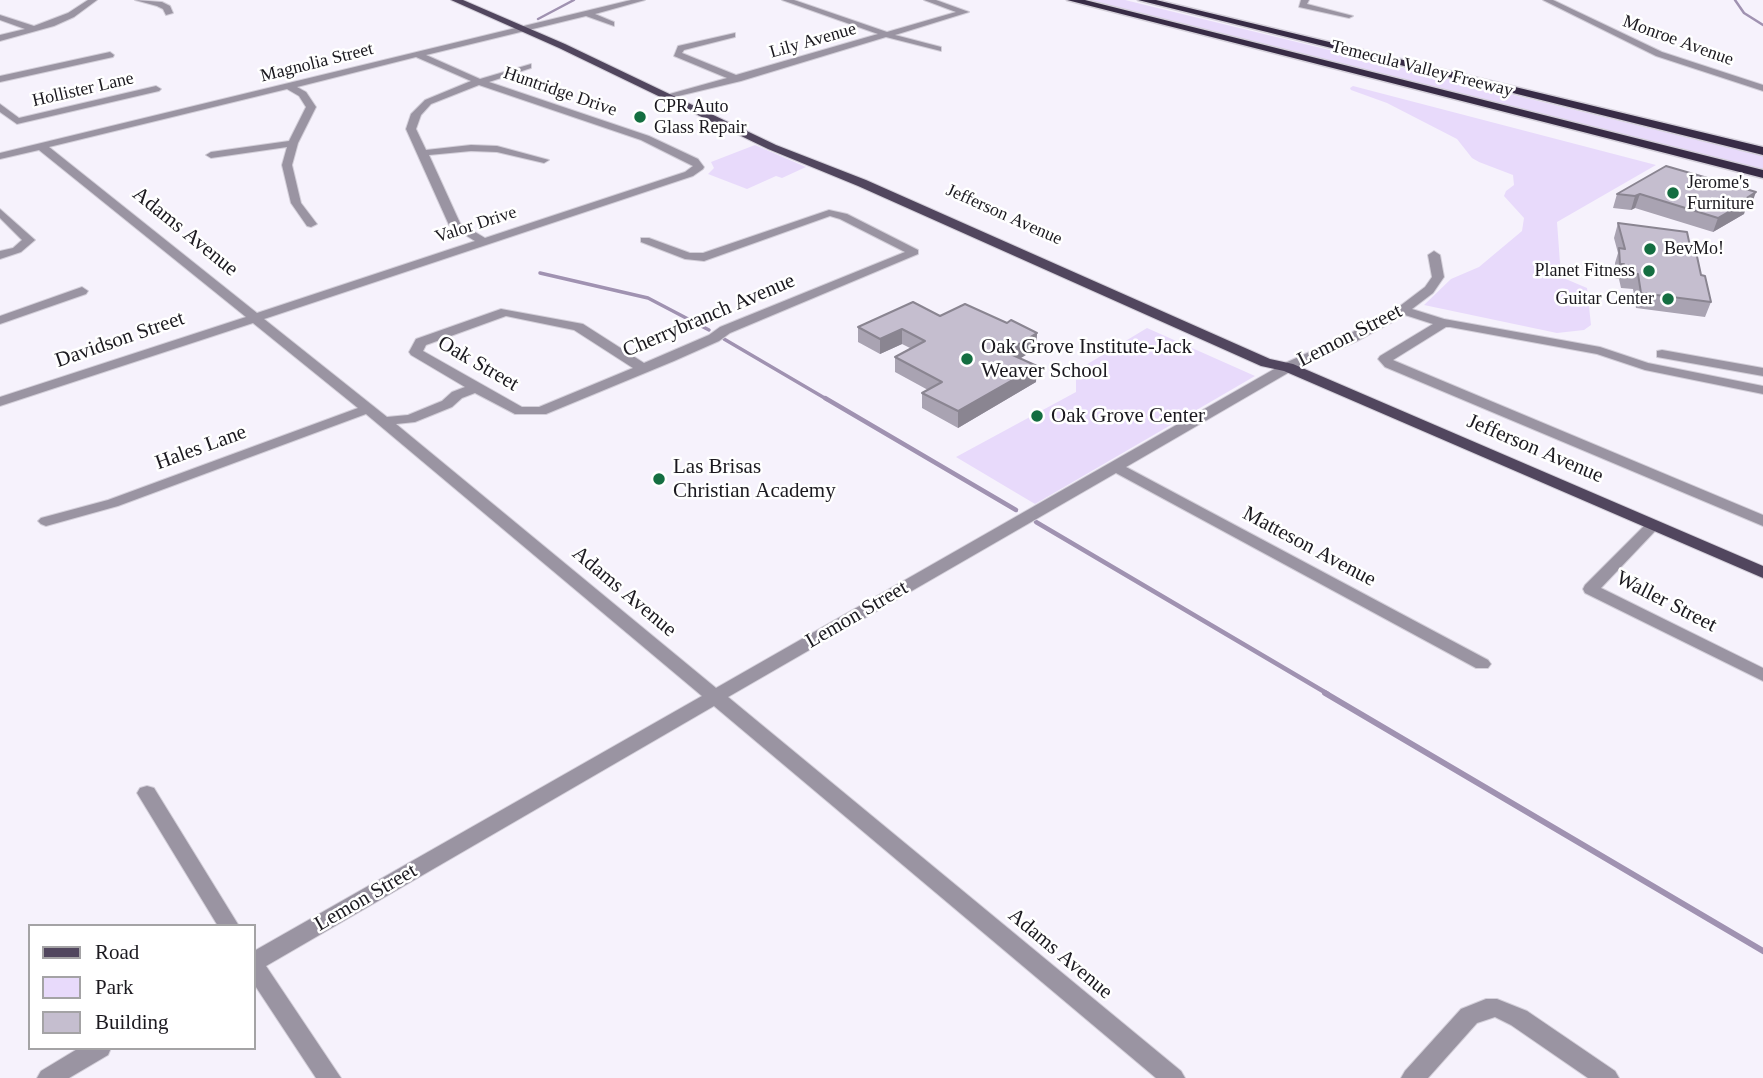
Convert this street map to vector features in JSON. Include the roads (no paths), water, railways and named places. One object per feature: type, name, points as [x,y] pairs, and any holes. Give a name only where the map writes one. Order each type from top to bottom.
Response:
[{"type":"highway","name":"Temecula Valley Freeway","points":[[1072,0],[1763,174]]},
{"type":"highway","name":"Temecula Valley Freeway","points":[[1143,0],[1763,151]]},
{"type":"main road","name":"Jefferson Avenue","points":[[455,0],[699,110],[772,148],[862,183],[1266,363],[1288,367],[1763,573]]},
{"type":"main road","name":"Jefferson Avenue","points":[[699,110],[721,114],[979,225],[1278,357],[1288,367]]},
{"type":"main road","points":[[862,183],[888,190],[962,223],[979,225]]},
{"type":"street","points":[[0,37],[34,29],[71,15],[93,0]]},
{"type":"street","points":[[139,0],[159,4],[167,8],[169,13]]},
{"type":"street","name":"Magnolia Street","points":[[0,156],[641,0]]},
{"type":"street","points":[[786,0],[938,49]]},
{"type":"street","name":"Lily Avenue","points":[[669,97],[965,12],[928,0]]},
{"type":"street","points":[[1305,0],[1302,5],[1349,16]]},
{"type":"street","name":"Monroe Avenue","points":[[1547,0],[1641,47],[1763,88]]},
{"type":"street","points":[[586,13],[611,24]]},
{"type":"street","points":[[0,17],[34,29]]},
{"type":"street","points":[[732,35],[681,48],[677,54],[738,79]]},
{"type":"street","name":"Huntridge Drive","points":[[416,54],[480,82],[623,130],[694,161]]},
{"type":"street","points":[[0,79],[110,55]]},
{"type":"street","points":[[483,241],[455,225],[411,129],[416,114],[428,103],[448,92],[528,66]]},
{"type":"street","points":[[289,86],[303,94],[311,107],[293,143],[287,165],[296,204],[311,224]]},
{"type":"street","name":"Hollister Lane","points":[[0,107],[17,121],[156,89]]},
{"type":"street","points":[[211,155],[293,143]]},
{"type":"street","name":"Adams Avenue","points":[[41,146],[368,409],[391,421],[713,696],[1173,1078]]},
{"type":"street","points":[[423,153],[471,148],[497,149],[544,160]]},
{"type":"street","name":"Valor Drive","points":[[254,317],[689,174],[699,167],[694,161]]},
{"type":"street","points":[[0,212],[29,240],[18,250],[0,255]]},
{"type":"street","name":"Cherrybranch Avenue","points":[[520,411],[541,411],[714,338],[725,330],[914,252],[843,216],[829,213],[704,257],[689,257],[645,240]]},
{"type":"street","name":"Lemon Street","points":[[256,963],[713,696],[1288,367],[1352,338],[1403,310],[1429,290],[1438,276],[1434,255]]},
{"type":"street","points":[[0,320],[82,291]]},
{"type":"street","points":[[1403,310],[1443,323],[1600,351],[1645,366],[1763,390]]},
{"type":"street","name":"Oak Street","points":[[520,411],[416,352],[421,342],[505,312],[578,327],[642,368]]},
{"type":"street","name":"Davidson Street","points":[[0,402],[254,317]]},
{"type":"street","points":[[1443,323],[1385,359],[1390,364],[1763,521]]},
{"type":"street","points":[[1662,354],[1763,372]]},
{"type":"street","points":[[391,421],[410,419],[430,405],[447,404],[457,395],[476,388]]},
{"type":"street","name":"Hales Lane","points":[[46,521],[113,503],[368,409]]},
{"type":"street","name":"Matteson Avenue","points":[[1116,467],[1482,664]]},
{"type":"street","name":"Waller Street","points":[[1653,525],[1591,589],[1763,675]]},
{"type":"street","points":[[148,793],[228,924]]},
{"type":"street","points":[[256,967],[329,1078]]},
{"type":"street","points":[[1413,1078],[1469,1016],[1486,1008],[1497,1008],[1519,1018],[1607,1078]]},
{"type":"street","points":[[49,1078],[97,1050]]},
{"type":"waterway","points":[[538,19],[574,0]]},
{"type":"waterway","points":[[1735,0],[1744,13],[1763,25]]},
{"type":"waterway","points":[[540,273],[648,298],[709,330]]},
{"type":"waterway","points":[[724,339],[828,400]]},
{"type":"waterway","points":[[825,398],[1016,510]]},
{"type":"waterway","points":[[1036,522],[1328,694]]},
{"type":"waterway","points":[[1325,693],[1763,951]]},
{"type":"place","name":"CPR Auto Glass Repair","points":[[640,117]]},
{"type":"place","name":"Jerome's Furniture","points":[[1673,193]]},
{"type":"place","name":"BevMo!","points":[[1650,249]]},
{"type":"place","name":"Planet Fitness","points":[[1649,271]]},
{"type":"place","name":"Guitar Center","points":[[1668,299]]},
{"type":"place","name":"Oak Grove Institute-Jack Weaver School","points":[[967,359]]},
{"type":"place","name":"Oak Grove Center","points":[[1037,416]]},
{"type":"place","name":"Las Brisas Christian Academy","points":[[659,479]]}]
